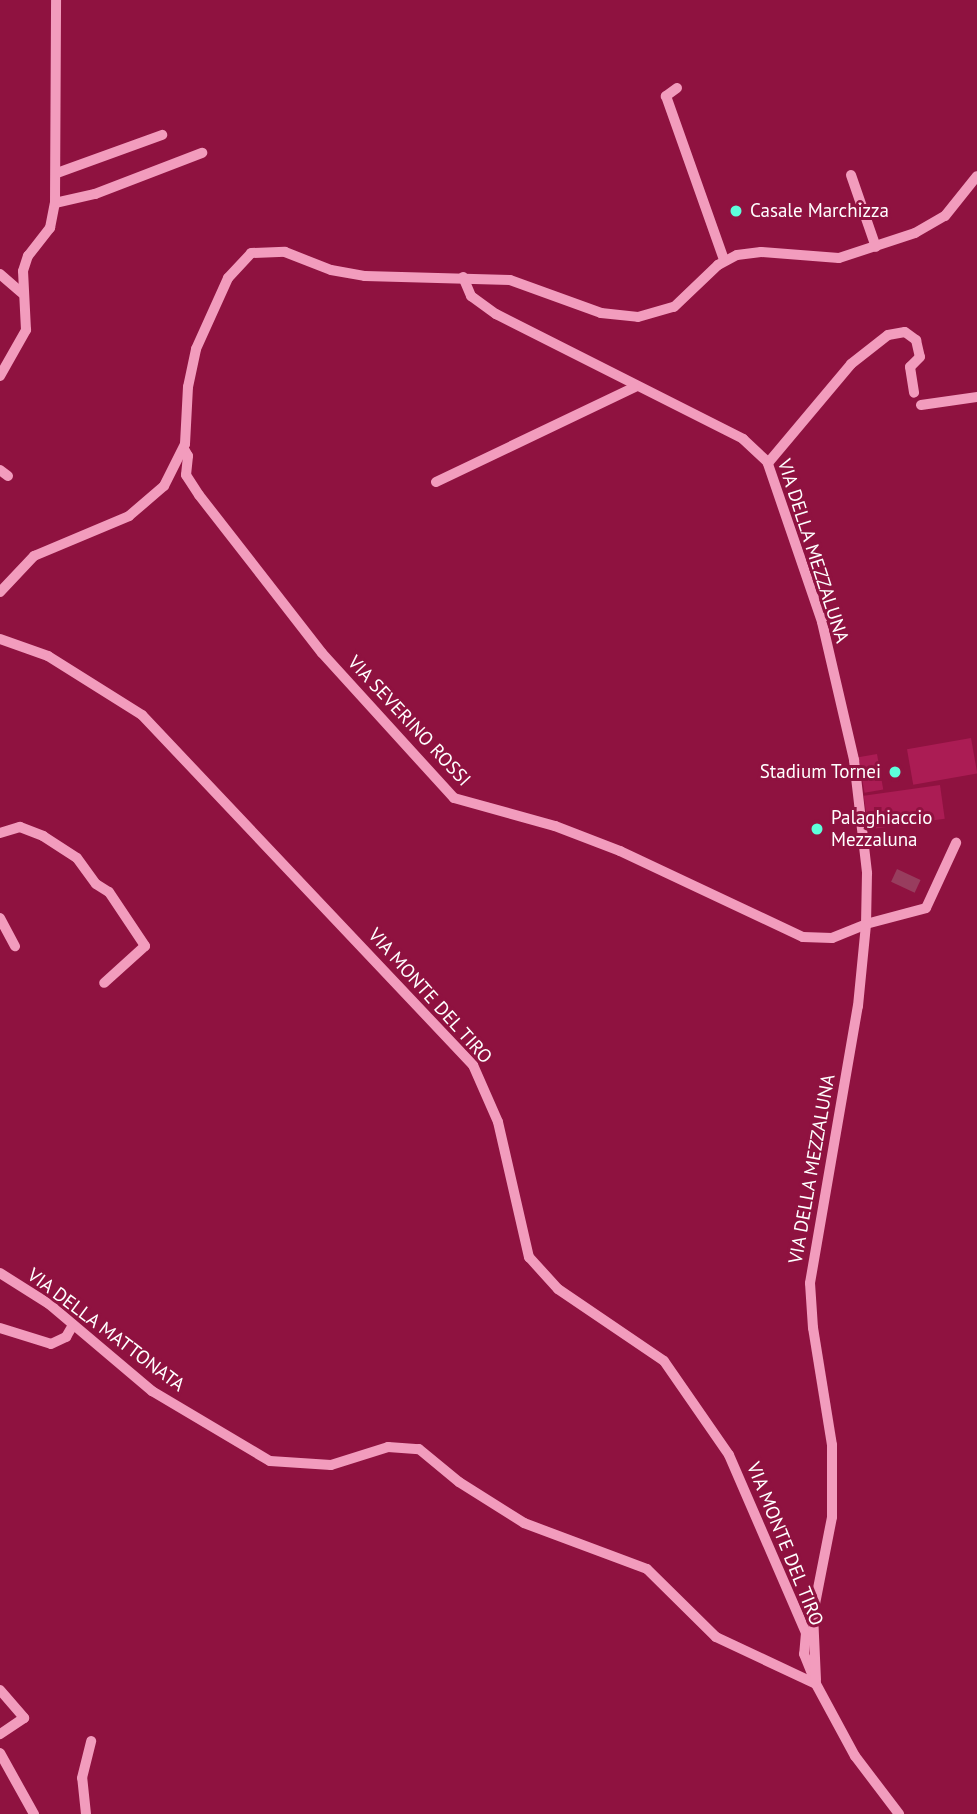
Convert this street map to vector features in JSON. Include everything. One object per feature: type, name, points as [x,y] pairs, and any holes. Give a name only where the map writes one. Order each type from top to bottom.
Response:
[{"type":"street","points":[[0,376],[3,365],[26,330],[22,293],[28,256],[50,228],[55,203],[56,0]]},
{"type":"street","points":[[677,88],[666,96],[724,260]]},
{"type":"street","points":[[57,173],[162,135]]},
{"type":"street","points":[[55,203],[95,194],[202,153]]},
{"type":"street","points":[[851,175],[876,247]]},
{"type":"street","points":[[0,592],[34,556],[146,505],[167,483],[183,448],[194,355],[228,278],[244,257],[276,251],[345,273],[463,276],[517,281],[601,313],[634,318],[677,304],[724,260],[757,252],[834,258],[876,247],[936,223],[975,184]]},
{"type":"street","points":[[0,274],[22,293]]},
{"type":"street","name":"VIA DELLA MEZZALUNA","points":[[463,276],[469,293],[480,303],[635,387],[743,439],[768,463],[822,622],[851,749],[866,862],[866,924],[858,1006],[810,1283],[813,1328],[832,1445],[832,1517],[813,1614],[816,1684],[855,1756],[899,1814]]},
{"type":"street","points":[[768,463],[851,364],[888,335],[905,332],[916,340],[920,357],[910,367],[915,393]]},
{"type":"street","points":[[436,482],[635,387]]},
{"type":"street","points":[[921,405],[977,397]]},
{"type":"street","name":"VIA SEVERINO ROSSI","points":[[183,448],[188,456],[187,478],[207,506],[322,653],[454,798],[555,826],[620,851],[803,937],[832,938],[866,924]]},
{"type":"street","name":"VIA MONTE DEL TIRO","points":[[0,639],[48,656],[142,715],[473,1065],[498,1122],[529,1257],[558,1289],[648,1350],[673,1372],[740,1472],[806,1633],[804,1654],[816,1684]]},
{"type":"street","points":[[0,833],[20,827],[28,829],[77,858],[96,884],[109,892],[143,941],[142,953],[104,983]]},
{"type":"street","points":[[866,924],[926,908],[956,843]]},
{"type":"street","points":[[0,918],[15,946]]},
{"type":"street","name":"VIA DELLA MATTONATA","points":[[0,1273],[74,1325],[152,1391],[276,1464],[331,1465],[388,1447],[419,1449],[459,1482],[528,1525],[647,1569],[716,1637],[816,1684]]},
{"type":"street","points":[[0,1328],[47,1344],[63,1339],[74,1325]]},
{"type":"street","points":[[0,1690],[24,1718],[0,1734]]},
{"type":"street","points":[[86,1814],[82,1778],[92,1741]]},
{"type":"street","points":[[0,1753],[34,1814]]},
{"type":"shaded area","points":[[971,738],[977,773],[913,785],[907,749]]},
{"type":"shaded area","points":[[877,754],[883,789],[865,793],[858,757]]},
{"type":"shaded area","points":[[940,785],[945,819],[868,829],[864,796]]},
{"type":"shaded area","points":[[897,869],[921,880],[915,893],[891,882]]},
{"type":"place","name":"Casale Marchizza","points":[[736,211]]},
{"type":"place","name":"Stadium Tornei","points":[[895,772]]},
{"type":"place","name":"Palaghiaccio Mezzaluna","points":[[817,829]]}]
